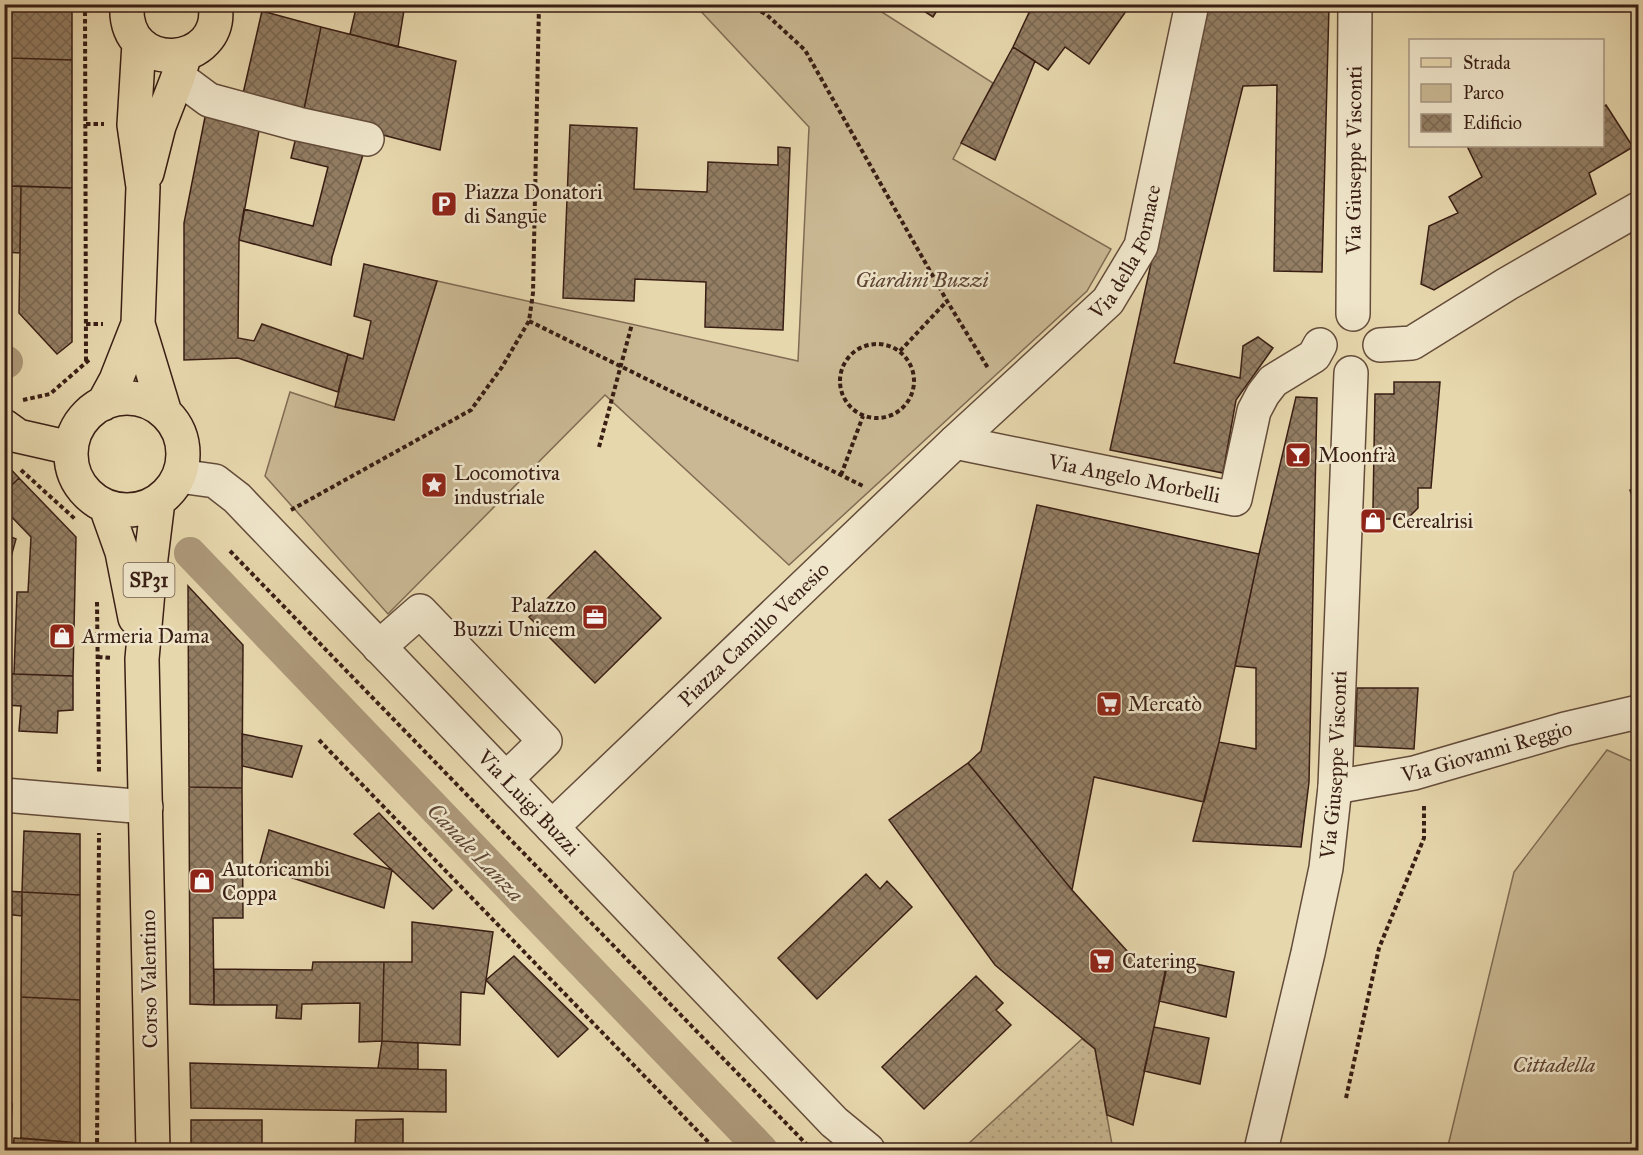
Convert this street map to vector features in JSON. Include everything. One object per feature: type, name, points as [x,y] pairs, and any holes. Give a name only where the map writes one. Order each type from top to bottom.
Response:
[{"type":"main road","points":[[127,4],[127,19],[131,32],[139,43],[149,51],[173,56],[182,66]]},
{"type":"main road","points":[[143,187],[159,126],[182,66],[204,42],[222,10]]},
{"type":"main road","points":[[139,43],[134,125],[143,187],[138,324],[165,413]]},
{"type":"main road","points":[[103,404],[116,380],[138,324]]},
{"type":"main road","points":[[119,399],[136,399],[151,404],[165,413],[176,426],[182,442],[183,459],[179,476],[171,490],[158,501],[142,509],[124,511],[106,507],[90,497],[79,483],[72,466],[71,448],[75,434],[91,411],[119,399]]},
{"type":"main road","points":[[12,414],[18,436],[71,448]]},
{"type":"main road","name":"Corso Valentino","points":[[153,1150],[142,659],[158,501]]},
{"type":"main road","name":"Corso Valentino","points":[[106,507],[122,552],[142,659]]},
{"type":"street","name":"Via della Fornace","points":[[955,442],[1108,301],[1141,246],[1192,4]]},
{"type":"street","name":"Via Giuseppe Visconti","points":[[1353,314],[1355,4]]},
{"type":"street","points":[[182,66],[209,100],[298,124],[367,139]]},
{"type":"street","points":[[1380,345],[1412,343],[1507,284],[1638,209]]},
{"type":"street","points":[[1343,314],[1353,314],[1362,316],[1376,327],[1380,345],[1378,354],[1368,367],[1351,373],[1334,368],[1327,362],[1320,345],[1326,326],[1333,318],[1343,314]]},
{"type":"street","name":"Via Angelo Morbelli","points":[[955,442],[1235,499],[1254,411],[1263,394],[1273,381],[1314,356],[1320,345]]},
{"type":"street","name":"Via Giuseppe Visconti","points":[[1261,1150],[1326,868],[1335,787],[1351,373]]},
{"type":"street","name":"Piazza Camillo Venesio","points":[[552,827],[955,442]]},
{"type":"street","name":"Via Luigi Buzzi","points":[[179,476],[215,481],[237,498],[826,1113],[868,1150]]},
{"type":"street","points":[[380,647],[420,611],[545,741],[506,779]]},
{"type":"street","name":"Via Giovanni Reggio","points":[[1335,787],[1424,770],[1565,729],[1638,712]]},
{"type":"street","points":[[4,795],[146,807]]},
{"type":"path","points":[[12,414],[50,394],[86,362],[85,4]]},
{"type":"path","points":[[287,512],[471,410],[502,367],[529,321],[533,293],[538,4]]},
{"type":"path","points":[[748,4],[766,15],[805,50],[947,302],[1006,396]]},
{"type":"path","points":[[900,351],[947,302]]},
{"type":"path","points":[[529,321],[893,501]]},
{"type":"path","points":[[598,447],[632,324]]},
{"type":"path","points":[[876,343],[889,345],[900,351],[909,360],[914,370],[913,394],[907,405],[886,418],[863,416],[852,409],[844,399],[840,387],[840,374],[845,362],[853,352],[876,343]]},
{"type":"path","points":[[841,475],[863,416]]},
{"type":"path","points":[[230,551],[812,1150]]},
{"type":"path","points":[[319,740],[716,1150]]},
{"type":"path","points":[[1346,1098],[1379,948],[1424,838],[1424,770]]},
{"type":"green space","name":"Giardini Buzzi","points":[[695,5],[871,5],[993,83],[953,159],[1111,249],[1087,291],[789,565],[605,395],[388,614],[265,476],[290,392],[335,407],[394,420],[437,281],[798,361],[809,127]]},
{"type":"green space","name":"Cittadella","points":[[1607,750],[1638,764],[1638,1150],[1447,1150],[1514,872]]},
{"type":"green space","points":[[1082,1039],[1095,1049],[1113,1150],[997,1150],[966,1146]]},
{"type":"building","points":[[12,4],[72,4],[72,60],[10,58]]},
{"type":"building","points":[[357,4],[405,4],[398,47],[350,34]]},
{"type":"building","points":[[913,4],[941,4],[933,17]]},
{"type":"building","points":[[1033,4],[1131,4],[1089,64],[1065,47],[1048,70],[1013,47]]},
{"type":"building","points":[[1208,4],[1329,6],[1322,272],[1274,271],[1277,85],[1243,86],[1174,363],[1240,378],[1243,346],[1258,337],[1273,348],[1236,400],[1223,473],[1110,450]]},
{"type":"building","points":[[262,11],[321,27],[303,114],[242,98]]},
{"type":"building","points":[[321,27],[456,61],[440,150],[303,114]]},
{"type":"building","points":[[1013,47],[1035,61],[995,160],[961,143]]},
{"type":"building","points":[[4,58],[10,58],[10,83],[4,83]]},
{"type":"building","points":[[10,58],[72,60],[72,188],[8,186]]},
{"type":"building","points":[[1606,105],[1633,147],[1589,173],[1596,194],[1434,290],[1421,284],[1429,226],[1458,213],[1449,197],[1482,177],[1467,147],[1604,147],[1604,106]]},
{"type":"building","points":[[206,112],[260,125],[239,240],[238,338],[254,341],[262,324],[348,354],[338,392],[238,358],[184,360],[184,223]]},
{"type":"building","points":[[570,125],[637,128],[634,189],[707,192],[708,162],[778,165],[778,147],[790,148],[783,330],[705,327],[706,282],[635,279],[634,301],[563,298]]},
{"type":"building","points":[[297,133],[365,148],[331,265],[239,240],[244,209],[313,226],[328,167],[291,158]]},
{"type":"building","points":[[4,186],[21,186],[20,253],[4,252]]},
{"type":"building","points":[[21,186],[72,188],[72,342],[57,354],[19,313]]},
{"type":"building","points":[[364,264],[437,281],[394,420],[335,407],[348,354],[363,359],[371,321],[354,316]]},
{"type":"building","points":[[1394,382],[1440,382],[1431,488],[1418,488],[1418,508],[1407,519],[1385,519],[1373,508],[1375,394],[1394,394]]},
{"type":"building","points":[[1296,397],[1317,398],[1309,782],[1301,847],[1193,841],[1219,742],[1256,749],[1256,668],[1235,666]]},
{"type":"building","points":[[4,462],[19,478],[4,493]]},
{"type":"building","points":[[19,478],[76,537],[73,676],[14,674],[17,592],[28,592],[31,537],[4,509],[4,493]]},
{"type":"building","points":[[1638,488],[1638,516],[1630,490]]},
{"type":"building","name":"Mercatò","points":[[1037,505],[1259,554],[1204,802],[1094,777],[1072,890],[968,763],[981,751]]},
{"type":"building","points":[[4,534],[16,539],[4,582]]},
{"type":"building","name":"Palazzo Buzzi Unicem","points":[[595,551],[661,618],[595,683],[529,617]]},
{"type":"building","points":[[188,586],[243,645],[242,788],[189,787]]},
{"type":"building","points":[[4,673],[73,676],[73,710],[58,711],[57,733],[19,731],[21,706],[4,705]]},
{"type":"building","points":[[1357,688],[1418,688],[1414,749],[1355,746]]},
{"type":"building","points":[[242,734],[302,746],[292,777],[242,766]]},
{"type":"building","points":[[968,763],[1072,890],[1137,962],[1166,971],[1133,1125],[1107,1115],[1095,1049],[995,965],[889,820]]},
{"type":"building","points":[[189,787],[242,788],[243,918],[213,918],[214,1005],[190,1004]]},
{"type":"building","points":[[379,813],[452,890],[433,909],[354,834]]},
{"type":"building","points":[[269,830],[392,870],[384,908],[259,867]]},
{"type":"building","points":[[24,831],[80,834],[80,895],[22,892]]},
{"type":"building","points":[[866,874],[880,889],[887,881],[912,907],[817,999],[778,958]]},
{"type":"building","points":[[4,891],[22,892],[22,916],[4,914]]},
{"type":"building","points":[[22,892],[80,895],[80,1000],[21,997]]},
{"type":"building","points":[[412,922],[493,932],[484,994],[461,992],[460,1045],[382,1041],[384,962],[412,962]]},
{"type":"building","points":[[514,956],[588,1029],[558,1057],[486,980]]},
{"type":"building","points":[[1168,958],[1234,972],[1226,1017],[1159,1001]]},
{"type":"building","points":[[313,962],[384,962],[382,1041],[359,1042],[360,1003],[302,1004],[301,1019],[276,1018],[277,1005],[214,1005],[214,969],[312,970]]},
{"type":"building","points":[[976,976],[1003,1003],[996,1010],[1011,1025],[924,1109],[882,1067]]},
{"type":"building","points":[[21,997],[80,1000],[80,1143],[21,1138]]},
{"type":"building","points":[[1154,1027],[1209,1038],[1200,1084],[1144,1071]]},
{"type":"building","points":[[382,1041],[418,1043],[418,1069],[378,1068]]},
{"type":"building","points":[[190,1063],[446,1070],[446,1112],[191,1108]]},
{"type":"building","points":[[4,1103],[12,1104],[11,1124],[4,1123]]},
{"type":"building","points":[[403,1119],[403,1150],[355,1150],[356,1120]]},
{"type":"building","points":[[191,1120],[262,1120],[262,1149],[191,1150]]},
{"type":"building","points":[[14,1138],[80,1143],[80,1150],[13,1150]]},
{"type":"waterway","name":"Canale Lanza","points":[[190,553],[762,1150]]},
{"type":"place","name":"Piazza Donatori di Sangue","points":[[444,204]]},
{"type":"place","name":"Moonfrà","points":[[1298,455]]},
{"type":"place","name":"Locomotiva industriale","points":[[434,485]]},
{"type":"place","name":"Cerealrisi","points":[[1373,521]]},
{"type":"place","name":"Palazzo Buzzi Unicem","points":[[595,617]]},
{"type":"place","name":"Armeria Dama","points":[[62,636]]},
{"type":"place","name":"Mercatò","points":[[1109,704]]},
{"type":"place","name":"Autoricambi Coppa","points":[[202,881]]},
{"type":"place","name":"Catering","points":[[1102,961]]}]
